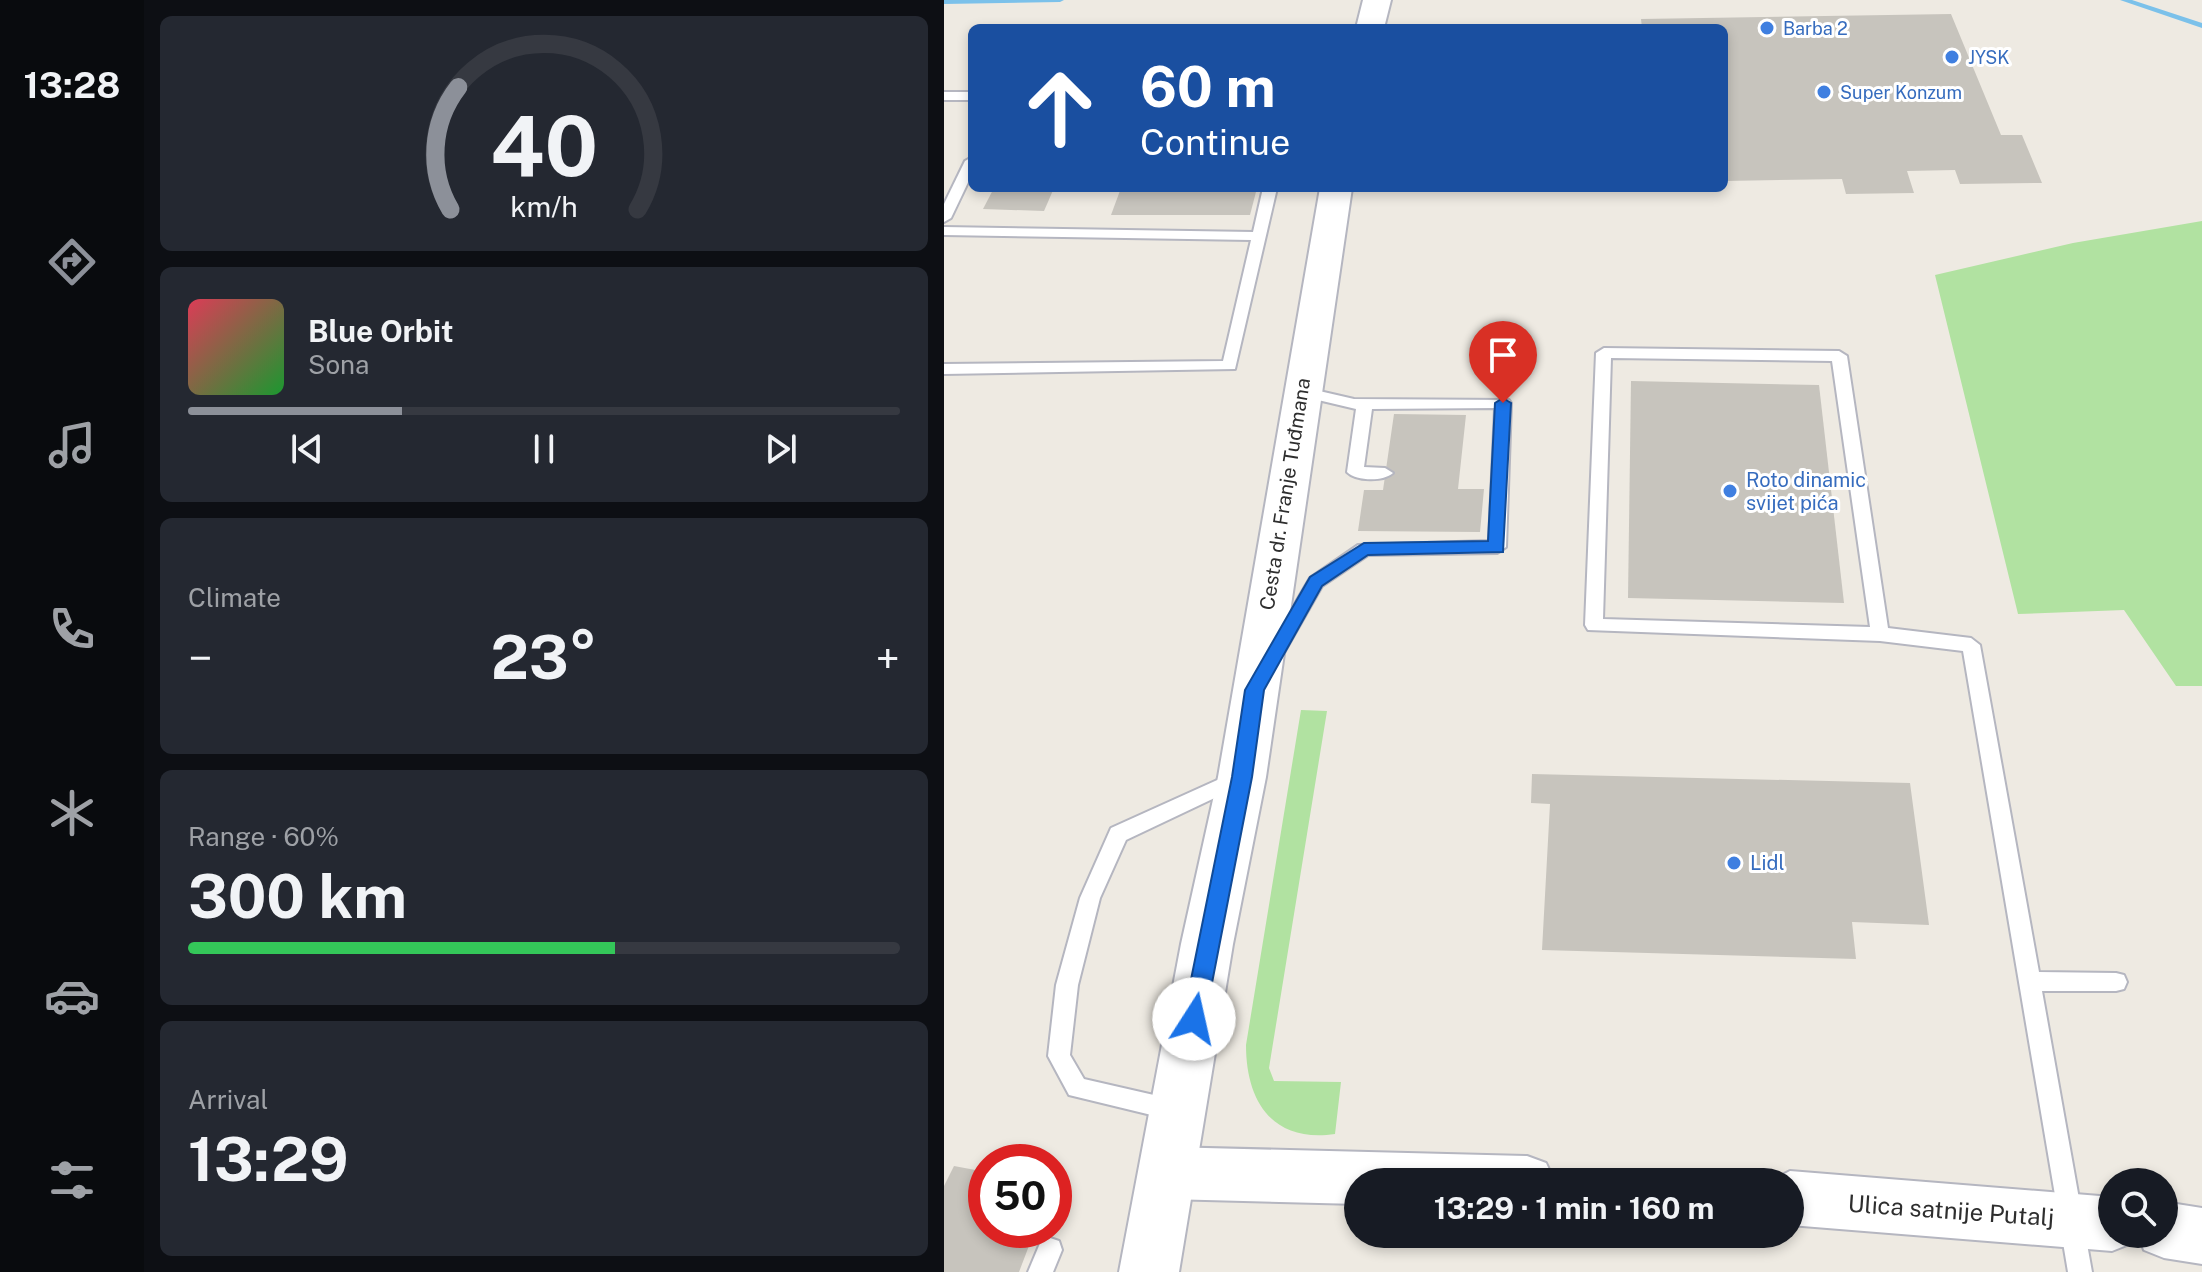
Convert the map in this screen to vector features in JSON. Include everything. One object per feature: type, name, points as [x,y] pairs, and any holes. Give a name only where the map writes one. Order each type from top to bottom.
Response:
[{"type":"main road","points":[[1371,24],[1377,0]]},
{"type":"main road","name":"Cesta dr. Franje Tuđmana","points":[[1149,1272],[1207,944],[1242,777],[1335,192]]},
{"type":"street","points":[[1167,1173],[1344,1177]]},
{"type":"street","name":"Ulica satnije Putalj","points":[[1804,1199],[2091,1221]]},
{"type":"street","points":[[2178,1232],[2202,1236]]},
{"type":"lane","points":[[944,96],[968,96]]},
{"type":"lane","points":[[944,218],[968,169]]},
{"type":"lane","points":[[944,369],[1230,366],[1269,192]]},
{"type":"lane","points":[[944,231],[1259,236]]},
{"type":"lane","points":[[1880,634],[1839,356],[1604,353],[1594,625],[1880,634],[1971,645],[2029,981],[2091,1221],[2080,1272]]},
{"type":"lane","points":[[1254,690],[1316,582],[1364,549],[1416,540],[1497,547],[1503,403],[1365,404],[1302,392]]},
{"type":"lane","points":[[1365,404],[1355,472],[1385,473]]},
{"type":"lane","points":[[1179,1111],[1077,1088],[1059,1056],[1067,985],[1090,898],[1118,834],[1242,777]]},
{"type":"lane","points":[[2029,981],[2116,982]]},
{"type":"green space","points":[[2202,221],[2202,686],[2176,686],[2124,610],[2018,614],[1935,275],[2073,243]]},
{"type":"green space","points":[[1301,710],[1327,711],[1269,1068],[1274,1081],[1341,1082],[1335,1134],[1313,1135],[1279,1125],[1258,1100],[1247,1065],[1246,1045]]},
{"type":"building","points":[[1951,14],[2001,135],[2022,135],[2042,183],[1960,184],[1955,170],[1907,171],[1914,193],[1846,194],[1842,179],[1728,181],[1728,24],[1642,24],[1641,19]]},
{"type":"building","points":[[992,192],[1052,192],[1044,211],[983,209]]},
{"type":"building","points":[[1120,192],[1256,192],[1250,215],[1111,215]]},
{"type":"building","name":"Roto dinamic svijet pića","points":[[1631,381],[1819,385],[1844,603],[1628,598]]},
{"type":"building","points":[[1394,414],[1466,415],[1458,489],[1484,489],[1480,532],[1358,531],[1364,490],[1383,490]]},
{"type":"building","name":"Lidl","points":[[1532,774],[1910,783],[1929,925],[1852,922],[1856,959],[1542,950],[1550,804],[1531,803]]},
{"type":"building","points":[[954,1166],[968,1169],[968,1248],[1028,1248],[1019,1272],[944,1272],[944,1186]]},
{"type":"waterway","points":[[944,2],[1060,0]]},
{"type":"waterway","points":[[2124,0],[2202,26]]},
{"type":"place","name":"Barba 2","points":[[1767,28]]},
{"type":"place","name":"JYSK","points":[[1952,57]]},
{"type":"place","name":"Super Konzum","points":[[1824,92]]},
{"type":"place","name":"Roto dinamic svijet pića","points":[[1730,491]]},
{"type":"place","name":"Lidl","points":[[1734,863]]},
{"type":"route","points":[[1194,1019],[1242,777],[1254,690],[1316,582],[1364,549],[1497,547],[1503,403]]}]
